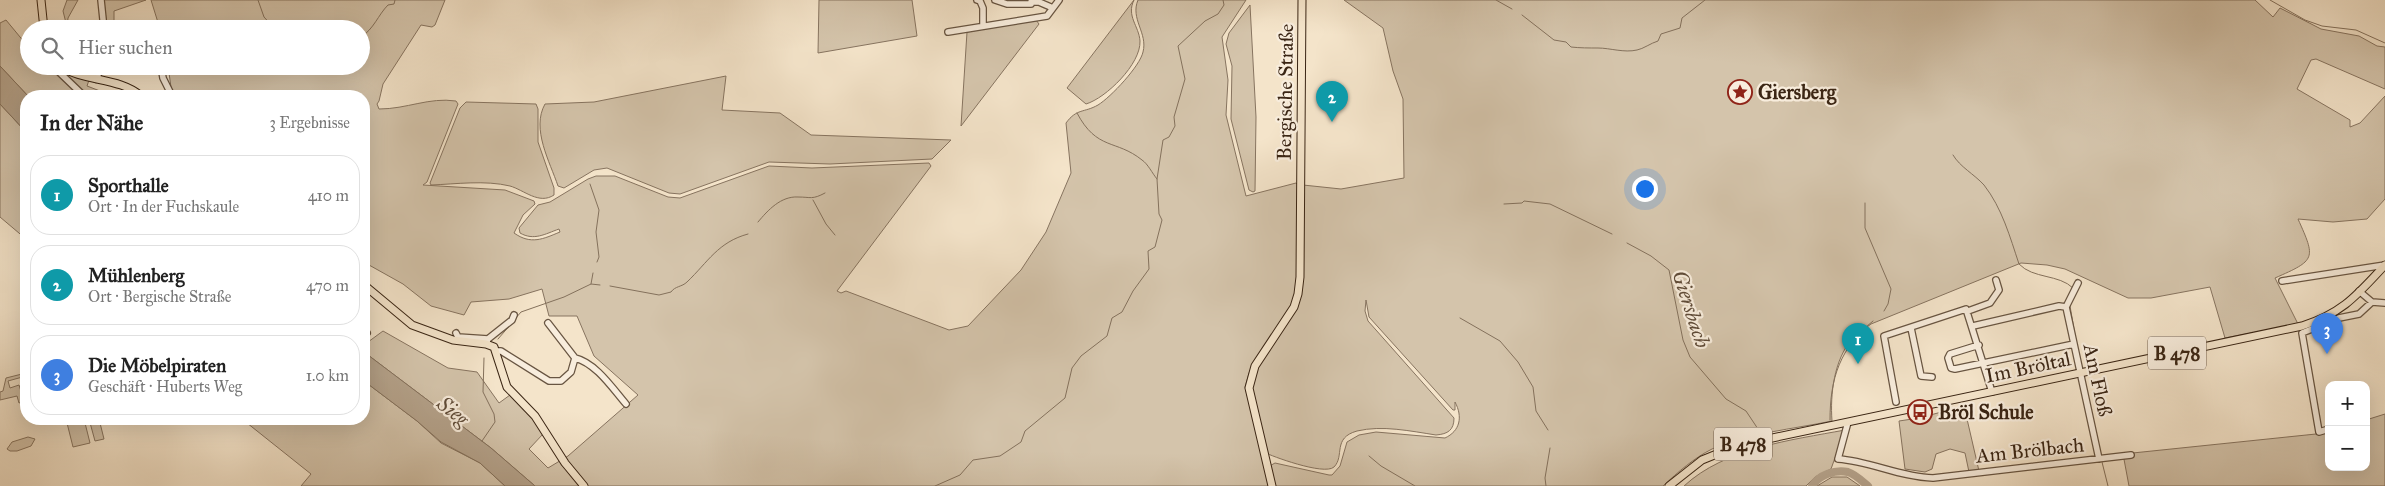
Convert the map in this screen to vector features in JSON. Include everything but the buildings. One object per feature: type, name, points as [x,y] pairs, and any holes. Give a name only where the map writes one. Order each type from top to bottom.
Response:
[{"type":"main road","points":[[41,0],[43,20]]},
{"type":"main road","name":"Bergische Straße","points":[[1272,486],[1249,388],[1255,366],[1287,318],[1298,294],[1300,277],[1302,0]]},
{"type":"main road","points":[[85,75],[130,90]]},
{"type":"main road","name":"Im Bröltal","points":[[1669,486],[1689,469],[1715,453],[1739,445],[2302,326],[2324,319],[2345,306],[2385,265]]},
{"type":"main road","points":[[370,290],[412,324],[460,342],[487,341],[494,347],[503,381],[535,416],[564,463],[584,486]]},
{"type":"street","points":[[101,0],[103,20]]},
{"type":"street","points":[[977,0],[980,1],[984,8],[983,26]]},
{"type":"street","points":[[995,0],[1008,4],[1039,2],[1052,8]]},
{"type":"street","points":[[948,32],[1047,16],[1059,0]]},
{"type":"street","points":[[62,75],[78,90]]},
{"type":"street","points":[[96,79],[98,75]]},
{"type":"street","points":[[162,75],[169,90]]},
{"type":"street","points":[[2282,281],[2385,265]]},
{"type":"street","points":[[1896,402],[1884,336],[1963,309],[1968,310],[1990,303],[1999,290],[1996,280]]},
{"type":"street","points":[[1973,326],[2032,311],[2059,306],[2066,307],[2078,284]]},
{"type":"street","points":[[2359,291],[2372,302],[2385,303]]},
{"type":"street","points":[[2325,430],[2319,432],[2302,333],[2339,318],[2359,314],[2372,302]]},
{"type":"street","name":"Am Floß","points":[[2066,307],[2099,459]]},
{"type":"street","points":[[1968,310],[1992,392]]},
{"type":"street","points":[[456,333],[458,338],[487,341],[512,320],[514,316]]},
{"type":"street","points":[[548,322],[575,358],[582,360],[591,367],[626,404]]},
{"type":"street","points":[[1911,328],[1921,376],[1932,377]]},
{"type":"street","points":[[1979,345],[1950,354],[1948,358],[1950,366],[1955,369],[2074,344]]},
{"type":"street","points":[[496,351],[501,351],[549,381],[561,381],[571,372],[575,358]]},
{"type":"street","name":"Am Brölbach","points":[[1848,422],[1838,459],[1852,460],[1904,475],[1933,478],[2131,455]]},
{"type":"shaded area","points":[[67,0],[78,0],[68,20],[65,20],[63,11]]},
{"type":"shaded area","points":[[104,0],[146,0],[114,11],[114,20],[106,20]]},
{"type":"shaded area","points":[[151,0],[445,0],[435,25],[432,27],[421,25],[383,84],[377,104],[379,109],[446,100],[456,101],[458,104],[427,182],[423,185],[505,190],[534,201],[535,204],[523,215],[514,233],[526,239],[542,239],[560,232],[559,229],[535,237],[520,233],[519,228],[538,205],[550,202],[596,176],[615,176],[668,197],[680,198],[769,166],[812,168],[929,163],[931,166],[837,291],[841,293],[846,291],[949,330],[968,326],[1021,270],[1046,232],[1071,173],[1066,123],[1077,113],[1098,105],[1110,95],[1131,73],[1141,58],[1144,45],[1136,13],[1138,0],[1246,0],[1222,37],[1228,80],[1226,115],[1246,196],[1296,183],[1298,185],[1298,283],[1292,305],[1249,373],[1245,387],[1266,468],[1275,463],[1329,475],[1332,475],[1340,466],[1347,442],[1359,435],[1376,432],[1445,438],[1454,432],[1459,423],[1459,413],[1455,402],[1455,410],[1453,410],[1369,317],[1366,300],[1365,311],[1368,321],[1454,418],[1450,431],[1436,435],[1406,430],[1367,429],[1357,431],[1344,438],[1337,463],[1334,467],[1328,469],[1297,464],[1266,453],[1251,391],[1257,367],[1298,304],[1303,185],[1341,189],[1404,178],[1403,99],[1393,71],[1383,28],[1344,0],[2255,0],[2273,17],[2280,8],[2321,29],[2359,36],[2377,46],[2385,47],[2385,89],[2316,59],[2311,60],[2297,89],[2350,120],[2350,127],[2360,123],[2385,96],[2385,199],[2367,219],[2333,222],[2298,219],[2308,243],[2309,257],[2298,267],[2275,278],[2298,324],[2225,338],[2210,287],[2151,298],[2128,298],[2065,269],[2047,265],[2021,263],[1871,324],[1856,335],[1846,347],[1837,367],[1833,389],[1832,421],[1756,435],[1712,449],[1680,471],[1663,486],[535,486],[491,448],[370,357],[370,341],[383,331],[448,368],[477,372],[499,403],[510,395],[535,420],[543,434],[529,449],[548,468],[568,456],[638,395],[594,356],[577,316],[549,316],[542,289],[509,299],[471,302],[464,315],[431,306],[403,284],[370,266],[370,90],[167,90],[171,87],[169,75],[370,75],[370,20],[157,20]]},
{"type":"shaded area","points":[[819,0],[912,0],[917,36],[818,53]]},
{"type":"shaded area","points":[[1134,0],[1131,11],[1140,41],[1135,60],[1121,79],[1103,95],[1086,104],[1067,88]]},
{"type":"shaded area","points":[[1250,5],[1256,117],[1255,191],[1253,192],[1249,190],[1231,119],[1232,66],[1226,44],[1229,33]]},
{"type":"shaded area","points":[[6,20],[20,37],[20,75],[73,75],[89,80],[87,86],[97,90],[22,90],[0,66],[0,23]]},
{"type":"shaded area","points":[[1036,20],[1039,24],[961,126],[967,32]]},
{"type":"shaded area","points":[[0,66],[22,90],[20,90],[20,126],[0,104]]},
{"type":"shaded area","points":[[726,76],[722,110],[780,113],[811,135],[951,140],[932,159],[830,164],[769,162],[680,194],[669,193],[607,168],[594,170],[564,188],[558,186],[541,135],[541,114],[545,104],[594,102]]},
{"type":"shaded area","points":[[466,102],[536,104],[538,109],[538,142],[554,188],[554,195],[548,198],[537,198],[510,186],[491,183],[431,185],[430,183],[460,108]]},
{"type":"shaded area","points":[[0,104],[20,126],[20,234],[0,217]]},
{"type":"shaded area","points":[[370,357],[491,448],[535,486],[505,486],[480,463],[441,442],[370,386]]},
{"type":"shaded area","points":[[20,374],[20,378],[8,381],[10,388],[19,385],[20,403],[17,396],[0,400],[0,392],[3,391],[6,378]]},
{"type":"shaded area","points":[[370,386],[417,421],[441,443],[480,463],[505,486],[301,486],[311,474],[250,425],[370,425]]},
{"type":"shaded area","points":[[1964,406],[1979,471],[1969,472],[1965,453],[1950,449],[1936,454],[1932,469],[1925,472],[1905,469],[1899,421],[1919,418]]},
{"type":"shaded area","points":[[2385,414],[2385,486],[2129,486],[2123,454],[2316,434],[2325,431],[2325,471],[2370,471],[2370,419]]},
{"type":"shaded area","points":[[68,425],[86,425],[90,443],[73,447]]},
{"type":"shaded area","points":[[91,425],[100,425],[104,439],[95,441]]},
{"type":"shaded area","points":[[1845,430],[1831,469],[1815,477],[1806,486],[1684,486],[1700,473],[1739,454],[1781,442]]},
{"type":"shaded area","points":[[28,437],[35,439],[31,446],[17,451],[7,449],[12,442]]},
{"type":"shaded area","points":[[1832,477],[1847,477],[1860,486],[1817,486]]},
{"type":"waterway","points":[[258,0],[267,20]]},
{"type":"waterway","points":[[370,29],[388,5],[394,4],[395,0]]},
{"type":"waterway","points":[[935,486],[960,475],[973,460],[1000,456],[1021,442],[1025,431],[1065,398],[1072,368],[1081,356],[1107,336],[1112,318],[1122,312],[1133,291],[1149,269],[1148,251],[1155,247],[1162,220],[1159,214],[1157,179],[1163,140],[1169,137],[1175,126],[1174,117],[1185,79],[1178,46],[1205,21],[1218,14],[1224,5],[1223,0]]},
{"type":"waterway","points":[[1496,0],[1512,9]]},
{"type":"waterway","points":[[1522,15],[1554,40],[1566,42],[1571,47],[1632,51],[1658,41],[1661,34],[1680,28],[1682,18],[1705,0]]},
{"type":"waterway","points":[[2270,0],[2305,20],[2322,26],[2356,30],[2385,43]]},
{"type":"waterway","points":[[1077,113],[1084,125],[1092,133],[1107,143],[1124,149],[1142,160],[1157,179]]},
{"type":"waterway","points":[[1953,155],[1959,163],[1984,185],[1996,203],[2019,264],[2031,272],[2061,280],[2073,288]]},
{"type":"waterway","points":[[590,184],[599,210],[596,232],[599,257],[597,262]]},
{"type":"waterway","points":[[758,222],[781,201],[792,197],[814,197],[825,193]]},
{"type":"waterway","points":[[813,200],[826,224],[835,235]]},
{"type":"waterway","name":"Giersbach","points":[[1504,204],[1522,203],[1524,201],[1550,204],[1612,234]]},
{"type":"waterway","points":[[1865,203],[1865,228],[1891,289],[1888,304],[1884,311]]},
{"type":"waterway","points":[[610,286],[659,295],[671,292],[687,282],[721,247],[748,234]]},
{"type":"waterway","name":"Giersbach","points":[[1627,243],[1651,256],[1669,270],[1683,340],[1690,357],[1726,399],[1746,411],[1762,435]]},
{"type":"waterway","points":[[591,284],[593,273]]},
{"type":"waterway","points":[[515,319],[521,312],[564,297],[591,284],[600,285]]},
{"type":"waterway","points":[[2073,298],[2070,306],[2075,335]]},
{"type":"waterway","points":[[1460,318],[1500,341],[1518,362],[1533,387],[1536,411],[1548,430]]},
{"type":"waterway","points":[[1830,420],[1832,391],[1839,365],[1852,342],[1873,321]]},
{"type":"waterway","points":[[498,339],[511,324]]},
{"type":"waterway","points":[[482,441],[495,422],[494,414],[483,392],[484,358]]},
{"type":"waterway","points":[[1546,486],[1545,478],[1550,448]]},
{"type":"waterway","points":[[1369,456],[1381,466],[1415,486]]},
{"type":"waterway","points":[[2102,462],[2108,486]]},
{"type":"waterway","points":[[1812,486],[1823,476],[1843,471],[1853,474],[1868,486]]},
{"type":"place","name":"Giersberg","points":[[1740,92]]},
{"type":"place","name":"Mühlenberg","points":[[1332,122]]},
{"type":"place","name":"Die Möbelpiraten","points":[[2327,354]]},
{"type":"place","name":"Sporthalle","points":[[1858,364]]},
{"type":"place","name":"Bröl Schule","points":[[1920,412]]},
{"type":"water label","name":"Sieg","points":[[453,411]]}]
